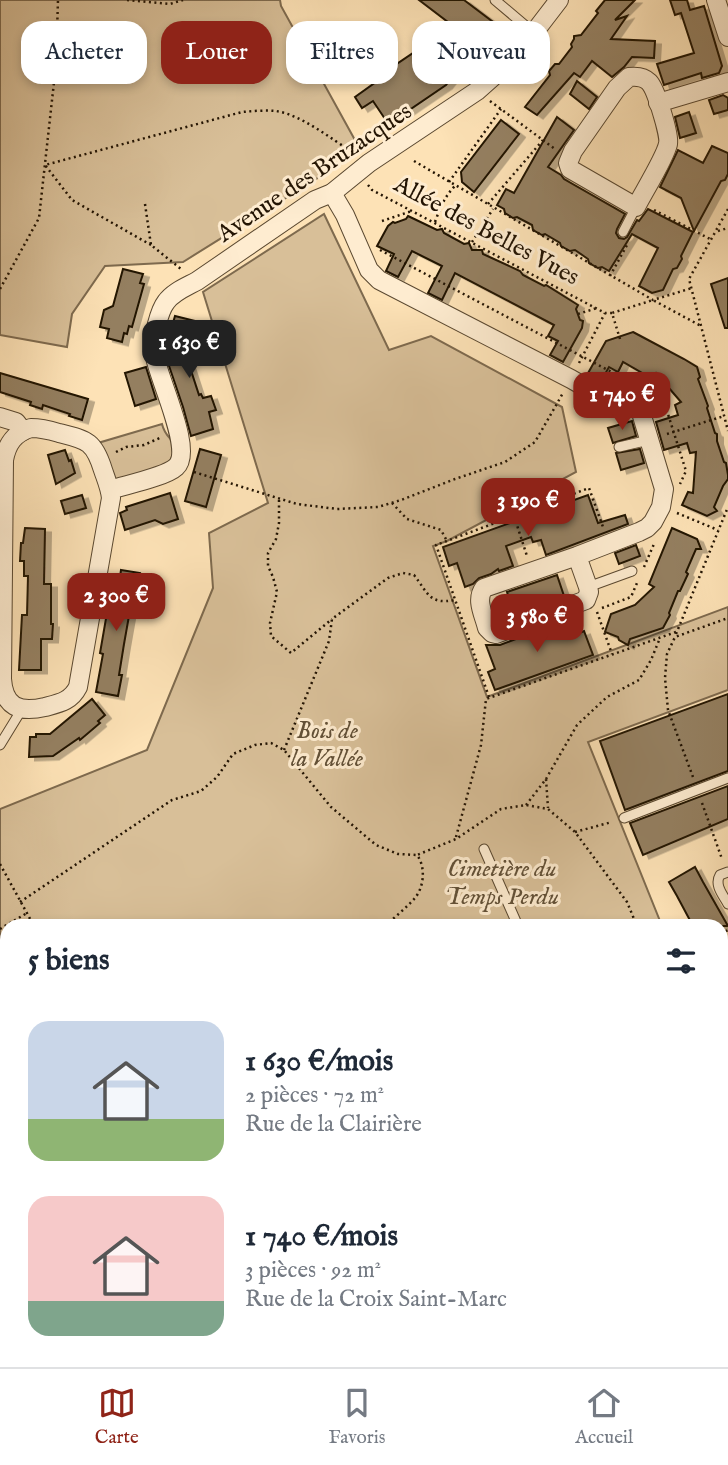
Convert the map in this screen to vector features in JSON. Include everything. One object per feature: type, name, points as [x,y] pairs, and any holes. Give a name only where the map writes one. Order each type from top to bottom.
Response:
[{"type":"street","name":"Avenue des Bruzacques","points":[[543,21],[559,0]]},
{"type":"street","points":[[716,0],[728,37]]},
{"type":"street","points":[[635,77],[646,79],[653,87],[658,103],[668,133],[668,145],[637,204],[570,169],[569,159],[623,81],[635,77]]},
{"type":"street","points":[[658,103],[728,82]]},
{"type":"street","name":"Avenue des Bruzacques","points":[[178,431],[153,350],[163,306],[180,290],[315,200],[332,192],[363,167],[485,84]]},
{"type":"street","points":[[332,192],[369,270],[379,280],[611,402],[639,406],[664,489],[661,507],[653,522],[647,527],[577,556],[484,588],[479,600],[487,628],[492,634],[583,602],[588,592],[577,556]]},
{"type":"street","points":[[0,417],[16,422],[23,431]]},
{"type":"street","points":[[38,428],[75,437],[92,446],[99,456],[110,490],[109,514],[78,687],[75,694],[65,701],[39,709],[22,709],[10,703],[3,693],[4,460],[9,443],[23,431],[38,428]]},
{"type":"street","points":[[110,490],[177,466],[181,451],[178,431]]},
{"type":"lane","points":[[495,0],[520,21]]},
{"type":"lane","points":[[623,232],[637,204]]},
{"type":"lane","points":[[619,447],[649,439]]},
{"type":"lane","points":[[588,592],[632,571]]},
{"type":"lane","points":[[0,745],[22,709]]},
{"type":"lane","points":[[624,818],[728,778]]},
{"type":"lane","points":[[484,849],[515,919]]},
{"type":"lane","points":[[727,872],[719,876],[717,884],[728,904]]},
{"type":"path","points":[[0,289],[39,218],[56,65],[58,0]]},
{"type":"path","points":[[127,0],[170,4],[183,0]]},
{"type":"path","points":[[477,91],[569,159]]},
{"type":"path","points":[[449,182],[501,109]]},
{"type":"path","name":"Allée des Belles Vues","points":[[45,165],[242,112],[277,111],[297,118],[363,167],[372,190],[605,313]]},
{"type":"path","points":[[488,204],[543,140]]},
{"type":"path","points":[[414,161],[701,326]]},
{"type":"path","points":[[45,165],[72,200],[151,245],[197,281]]},
{"type":"path","points":[[435,222],[443,202],[456,186]]},
{"type":"path","points":[[145,204],[151,245]]},
{"type":"path","points":[[637,204],[712,240]]},
{"type":"path","points":[[472,242],[494,208]]},
{"type":"path","points":[[728,209],[689,279],[728,431]]},
{"type":"path","points":[[382,222],[412,211]]},
{"type":"path","points":[[717,231],[728,228]]},
{"type":"path","points":[[610,276],[632,237],[623,232]]},
{"type":"path","points":[[177,466],[297,504],[337,509],[378,507],[392,503],[505,462],[536,442],[605,313],[692,288]]},
{"type":"path","points":[[578,314],[597,308]]},
{"type":"path","points":[[612,313],[620,339]]},
{"type":"path","points":[[649,439],[724,416]]},
{"type":"path","points":[[99,456],[126,447],[144,445],[178,431]]},
{"type":"path","points":[[489,697],[436,545],[589,488],[609,543]]},
{"type":"path","points":[[279,498],[278,531],[268,553],[268,566],[277,592],[270,623],[271,636],[291,653],[388,578],[403,573],[414,575],[431,598],[443,602],[455,600]]},
{"type":"path","points":[[392,503],[407,519],[441,530],[447,541]]},
{"type":"path","points":[[661,507],[718,530]]},
{"type":"path","points":[[727,872],[668,709],[665,678],[667,654],[728,507]]},
{"type":"path","points":[[514,516],[533,571]]},
{"type":"path","points":[[588,592],[612,654]]},
{"type":"path","points":[[456,839],[481,745],[486,698],[660,638],[728,618]]},
{"type":"path","points":[[284,750],[329,641],[332,619]]},
{"type":"path","points":[[526,805],[546,779],[577,725],[607,697],[639,680],[660,638]]},
{"type":"path","points":[[20,902],[172,800],[201,791],[217,777],[233,754],[255,745],[271,743],[284,750],[331,807],[376,845],[398,854],[417,855],[456,839],[501,809],[526,805],[548,809],[575,832],[627,902],[634,919]]},
{"type":"path","points":[[546,779],[548,809]]},
{"type":"path","points":[[575,832],[624,818]]},
{"type":"path","points":[[392,919],[417,896],[423,869],[417,855]]},
{"type":"path","points":[[0,864],[30,919]]},
{"type":"path","points":[[17,919],[27,913]]},
{"type":"green space","points":[[0,0],[280,0],[289,21],[286,21],[286,84],[324,84],[361,151],[183,262],[105,266],[72,314],[67,347],[0,335]]},
{"type":"green space","name":"Bois de la Vallée","points":[[324,214],[389,350],[431,336],[562,407],[576,472],[433,546],[487,697],[728,607],[728,690],[588,742],[659,919],[0,919],[0,809],[147,750],[213,588],[209,533],[268,503],[203,292]]},
{"type":"green space","points":[[162,424],[174,445],[168,465],[122,480],[115,479],[98,443]]},
{"type":"building","points":[[419,0],[464,0],[492,21],[447,21]]},
{"type":"building","points":[[605,0],[635,0],[615,20],[627,16],[611,39],[655,41],[654,58],[632,57],[612,77],[592,61],[580,77],[574,73],[537,115],[525,107],[543,84],[550,84],[550,70],[555,64],[559,64],[572,47],[574,36],[581,35],[598,13],[596,11]]},
{"type":"building","points":[[670,0],[687,0],[690,10],[704,6],[722,66],[719,73],[702,78],[701,73],[664,85],[657,64],[694,53],[681,13],[675,15]]},
{"type":"building","points":[[412,54],[412,84],[447,84],[399,117],[398,115],[387,122],[373,101],[362,108],[355,97],[373,84],[398,84],[398,63]]},
{"type":"building","points":[[577,81],[597,97],[589,109],[570,94]]},
{"type":"building","points":[[723,95],[728,98],[728,110],[714,114],[709,100]]},
{"type":"building","points":[[689,112],[696,133],[680,138],[675,117]]},
{"type":"building","points":[[557,117],[574,130],[548,167],[625,214],[616,233],[619,238],[627,237],[637,220],[639,221],[648,209],[693,232],[682,259],[677,268],[673,269],[663,290],[652,293],[639,286],[658,248],[632,234],[609,271],[598,268],[575,250],[570,251],[545,234],[533,230],[532,225],[517,217],[513,218],[497,205],[506,189],[514,193]]},
{"type":"building","points":[[501,120],[519,134],[474,192],[462,182],[461,172]]},
{"type":"building","points":[[712,146],[728,153],[728,174],[725,180],[721,181],[694,231],[681,198],[660,187],[678,150],[703,163]]},
{"type":"building","points":[[408,216],[437,230],[442,229],[444,233],[464,244],[469,243],[472,250],[482,250],[483,254],[520,271],[578,305],[576,309],[583,321],[582,328],[563,362],[550,355],[558,341],[548,336],[554,325],[455,273],[442,300],[428,293],[442,266],[412,251],[398,277],[386,271],[394,254],[377,246],[388,226]]},
{"type":"building","points":[[123,269],[143,274],[140,283],[144,284],[132,327],[129,326],[127,334],[124,333],[122,342],[107,338],[109,329],[100,327],[104,310],[113,306]]},
{"type":"building","points":[[728,278],[728,328],[725,328],[711,284]]},
{"type":"building","points":[[175,316],[195,321],[190,337],[194,352],[186,355],[199,395],[203,398],[211,396],[216,410],[209,412],[213,429],[191,436],[167,360],[179,356],[171,330]]},
{"type":"building","points":[[633,332],[697,367],[700,377],[698,379],[728,475],[714,507],[717,511],[707,516],[682,505],[688,492],[693,493],[696,452],[690,453],[687,443],[664,450],[656,422],[678,415],[675,405],[681,402],[656,373],[651,378],[623,362],[618,372],[609,367],[600,383],[587,375],[606,341]]},
{"type":"building","points":[[146,367],[156,399],[135,406],[125,373]]},
{"type":"building","points":[[0,373],[88,399],[82,420],[43,405],[42,409],[30,405],[31,402],[0,392]]},
{"type":"building","points":[[632,421],[636,436],[613,443],[608,428]]},
{"type":"building","points":[[200,449],[221,455],[206,507],[185,501]]},
{"type":"building","points":[[640,449],[644,463],[621,470],[616,453]]},
{"type":"building","points":[[65,450],[75,473],[56,484],[48,455]]},
{"type":"building","points":[[170,493],[178,519],[163,524],[155,520],[125,530],[120,513],[127,510],[126,507]]},
{"type":"building","points":[[82,495],[86,508],[65,514],[61,501]]},
{"type":"building","points":[[588,495],[598,523],[625,515],[628,524],[546,555],[541,540],[533,542],[531,537],[506,546],[513,566],[499,571],[498,569],[465,587],[457,563],[449,566],[443,547]]},
{"type":"building","points":[[25,528],[45,529],[44,584],[51,584],[53,624],[52,639],[41,639],[41,670],[19,670],[22,615],[27,615],[28,576],[24,576],[24,561],[20,561]]},
{"type":"building","points":[[672,528],[697,539],[701,549],[696,549],[686,572],[688,574],[663,628],[630,639],[628,645],[605,632],[611,614],[635,605],[654,587],[649,584]]},
{"type":"building","points":[[636,545],[640,556],[619,564],[615,553]]},
{"type":"building","points":[[121,570],[140,573],[136,594],[133,593],[118,696],[96,692],[108,607],[111,607]]},
{"type":"building","points":[[557,575],[564,596],[514,615],[507,592]]},
{"type":"building","points":[[571,618],[577,634],[584,631],[593,655],[495,690],[488,672],[495,669],[486,645],[500,645]]},
{"type":"building","points":[[728,694],[728,771],[625,810],[600,741]]},
{"type":"building","points":[[92,699],[105,715],[98,721],[100,723],[80,740],[79,738],[53,756],[29,757],[30,737],[50,734]]},
{"type":"building","points":[[728,786],[728,819],[643,855],[630,823]]},
{"type":"building","points":[[695,867],[724,919],[689,919],[669,882]]},
{"type":"park label","name":"Cimetière du Temps Perdu","points":[[502,882]]}]
